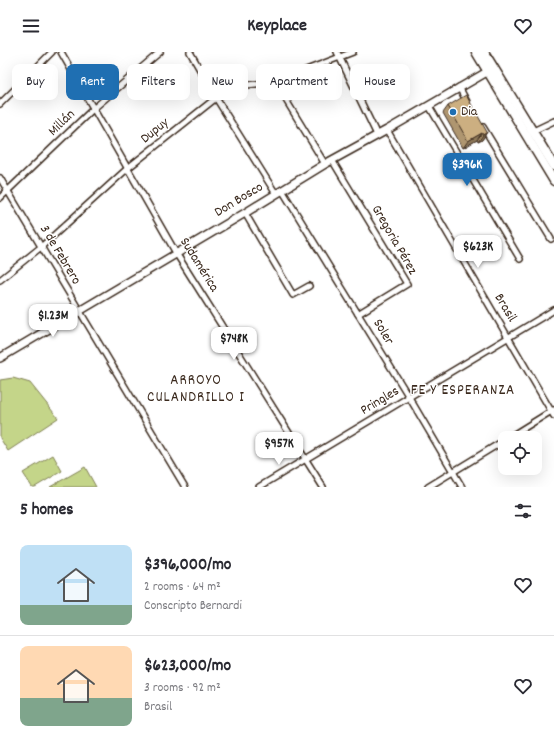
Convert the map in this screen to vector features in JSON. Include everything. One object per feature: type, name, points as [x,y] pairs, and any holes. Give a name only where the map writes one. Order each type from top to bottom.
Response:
[{"type":"main road","points":[[476,52],[491,69]]},
{"type":"main road","points":[[484,52],[491,69],[529,132],[554,181]]},
{"type":"main road","name":"Don Bosco","points":[[0,358],[325,164],[429,106],[491,69]]},
{"type":"main road","points":[[529,132],[554,166]]},
{"type":"street","points":[[0,104],[52,52]]},
{"type":"street","name":"Sudamérica","points":[[60,52],[176,253],[323,487]]},
{"type":"street","name":"Millán","points":[[0,198],[93,109],[160,52]]},
{"type":"street","name":"Soler","points":[[190,52],[198,66]]},
{"type":"street","points":[[337,52],[377,135]]},
{"type":"street","name":"Dupuy","points":[[323,64],[353,52]]},
{"type":"street","points":[[459,87],[471,107]]},
{"type":"street","name":"Dupuy","points":[[0,280],[41,247],[128,168],[213,100]]},
{"type":"street","name":"Soler","points":[[217,100],[358,314],[462,487]]},
{"type":"street","points":[[286,100],[325,164]]},
{"type":"street","points":[[429,106],[520,259]]},
{"type":"street","points":[[479,120],[551,239]]},
{"type":"street","points":[[529,132],[554,122]]},
{"type":"street","name":"Brasil","points":[[387,130],[553,412]]},
{"type":"street","name":"Gregoria Pérez","points":[[332,160],[407,284],[358,314]]},
{"type":"street","name":"3 de Febrero","points":[[0,178],[185,487]]},
{"type":"street","points":[[245,213],[293,295],[309,286]]},
{"type":"street","name":"Pringles","points":[[259,487],[307,460],[554,310]]},
{"type":"street","points":[[520,431],[553,412]]},
{"type":"street","points":[[428,487],[498,444]]},
{"type":"green space","points":[[13,378],[30,383],[58,418],[8,451],[0,438],[0,380]]},
{"type":"green space","points":[[53,455],[62,471],[35,487],[32,487],[23,473]]},
{"type":"green space","points":[[85,467],[96,487],[50,487]]},
{"type":"building","points":[[466,95],[487,132],[483,135],[482,133],[468,141],[448,106]]},
{"type":"place","name":"Dia","points":[[453,112]]},
{"type":"district","name":"ARROYO CULANDRILLO I","points":[[196,390]]},
{"type":"district","name":"FE Y ESPERANZA","points":[[463,391]]}]
